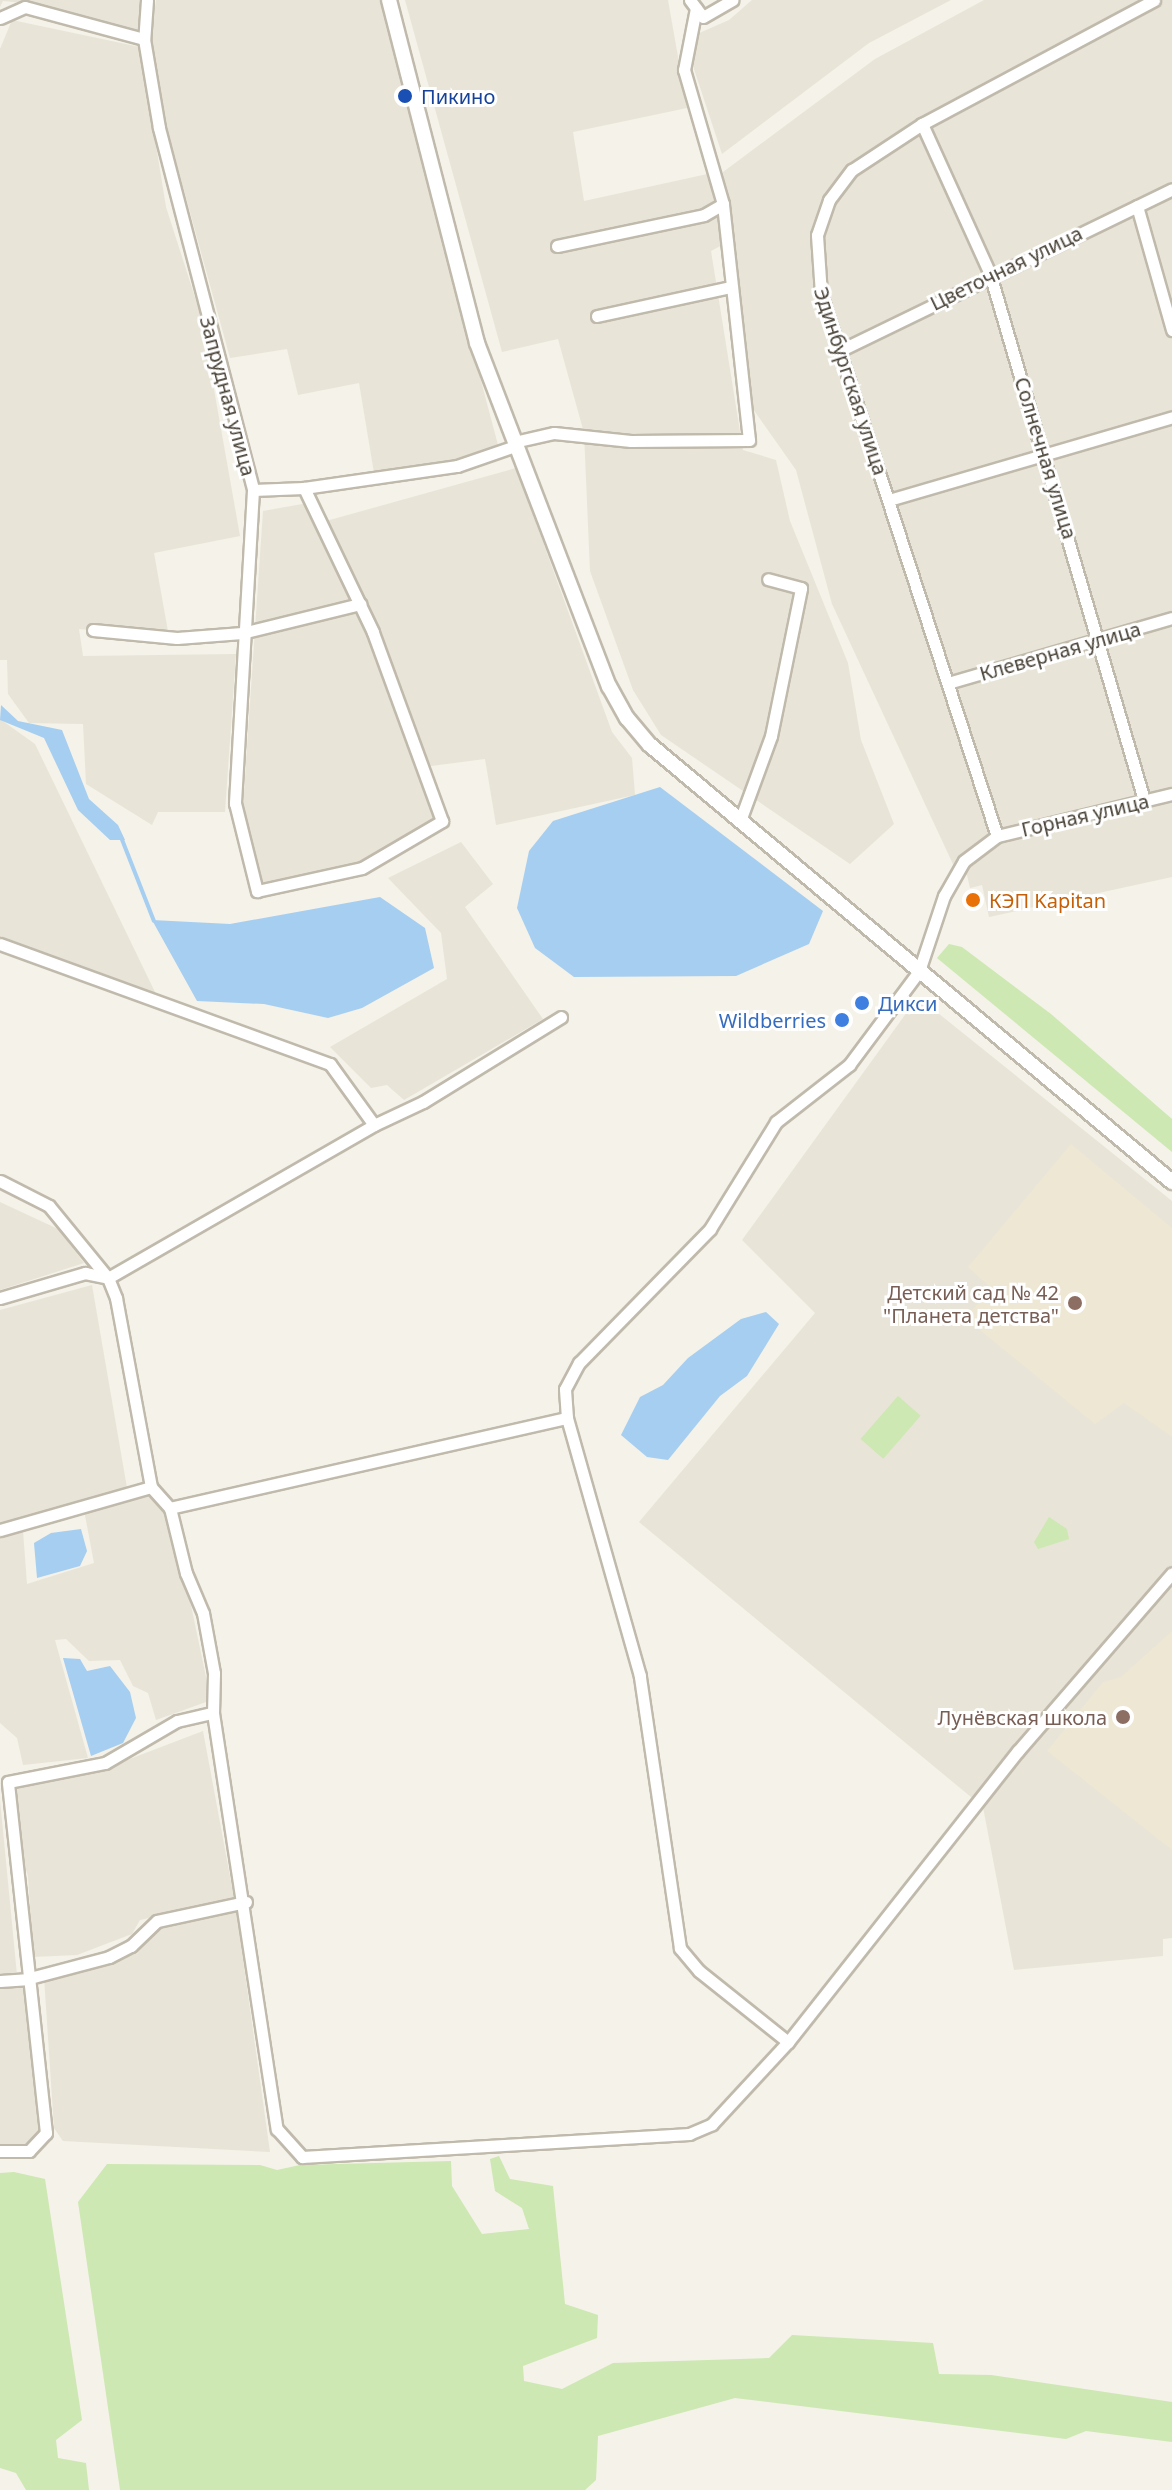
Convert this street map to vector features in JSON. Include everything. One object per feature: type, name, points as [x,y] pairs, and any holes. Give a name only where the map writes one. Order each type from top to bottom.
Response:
[{"type":"street","name":"Запрудная улица","points":[[147,0],[144,39],[159,128],[253,490],[242,633],[235,803],[257,891],[362,868],[442,821],[360,604]]},
{"type":"street","points":[[389,0],[477,343],[514,444],[627,718],[650,745],[741,818],[1172,1182]]},
{"type":"street","points":[[693,4],[703,17],[714,15],[733,0]]},
{"type":"street","name":"Эдинбургская улица","points":[[997,836],[841,350],[816,262],[817,235],[829,200],[852,170],[922,124],[1154,0]]},
{"type":"street","points":[[253,490],[304,488],[457,466],[514,444],[554,433],[631,441],[749,440],[723,204],[684,70],[693,4]]},
{"type":"street","points":[[0,18],[25,7],[144,39]]},
{"type":"street","name":"Солнечная улица","points":[[922,124],[990,274],[1100,639],[1144,800]]},
{"type":"street","name":"Цветочная улица","points":[[841,350],[990,274],[1172,189]]},
{"type":"street","points":[[557,246],[704,215],[723,204]]},
{"type":"street","points":[[1137,206],[1172,330]]},
{"type":"street","points":[[597,316],[730,287]]},
{"type":"street","points":[[889,500],[1172,417]]},
{"type":"street","points":[[93,630],[177,638],[242,633],[360,604],[304,488]]},
{"type":"street","points":[[741,818],[771,736],[801,588],[768,579]]},
{"type":"street","name":"Клеверная улица","points":[[948,683],[1172,618]]},
{"type":"street","name":"Горная улица","points":[[997,836],[1172,794]]},
{"type":"street","points":[[788,2042],[699,1971],[680,1948],[640,1676],[567,1418],[565,1389],[579,1363],[710,1229],[776,1122],[849,1065],[919,971],[956,870],[997,836]]},
{"type":"street","points":[[0,944],[330,1064],[374,1125]]},
{"type":"street","points":[[0,1298],[85,1273],[108,1278],[374,1125],[423,1102],[561,1017]]},
{"type":"street","points":[[0,1181],[49,1206],[108,1278],[151,1487],[170,1508],[186,1573],[203,1613],[214,1673],[213,1713],[246,1902],[277,2129],[302,2157],[689,2134],[712,2124],[788,2042],[1018,1751],[1172,1573]]},
{"type":"street","points":[[170,1508],[567,1418]]},
{"type":"street","points":[[0,1530],[151,1487]]},
{"type":"street","points":[[0,2151],[29,2151],[46,2133],[26,1979],[8,1782],[105,1763],[177,1721],[213,1713]]},
{"type":"street","points":[[0,1981],[26,1979],[109,1957],[131,1946],[157,1921],[246,1902]]},
{"type":"shaded area","points":[[0,0],[143,0],[141,31],[34,4],[3,1],[0,7]]},
{"type":"shaded area","points":[[156,0],[380,0],[498,445],[442,463],[374,473],[359,383],[298,395],[287,349],[230,358],[168,132],[151,35]]},
{"type":"shaded area","points":[[405,0],[668,0],[687,108],[573,132],[584,201],[712,173],[724,244],[711,251],[743,450],[776,460],[790,521],[848,663],[861,740],[894,824],[850,864],[661,735],[633,690],[590,571],[584,433],[558,339],[502,352]]},
{"type":"shaded area","points":[[752,0],[951,0],[869,43],[722,154],[692,63],[697,34],[729,20]]},
{"type":"shaded area","points":[[984,0],[1172,0],[1172,877],[989,917],[982,885],[970,888],[967,875],[958,875],[832,604],[796,470],[753,409],[723,172],[875,59]]},
{"type":"shaded area","points":[[12,20],[140,47],[166,207],[201,316],[240,536],[154,553],[169,637],[79,629],[83,656],[236,654],[225,812],[158,812],[152,825],[86,784],[83,724],[29,723],[8,694],[7,660],[0,660],[0,49]]},
{"type":"shaded area","points":[[516,468],[612,732],[632,758],[635,795],[496,825],[485,759],[416,768],[440,828],[353,876],[258,887],[243,806],[263,511],[308,503],[319,523]]},
{"type":"shaded area","points":[[0,719],[35,744],[155,992],[152,997],[0,944]]},
{"type":"shaded area","points":[[461,842],[493,884],[465,907],[543,1019],[404,1100],[387,1085],[371,1088],[330,1047],[447,979],[441,933],[388,878]]},
{"type":"shaded area","points":[[918,997],[1172,1201],[1172,1938],[1163,1939],[1163,1956],[1014,1970],[983,1807],[639,1522],[815,1313],[742,1240]]},
{"type":"shaded area","name":"Детский сад № 42 \"Планета детства\"","points":[[1071,1144],[1172,1228],[1172,1437],[1124,1403],[1095,1424],[965,1318],[991,1288],[968,1267]]},
{"type":"shaded area","points":[[0,1202],[58,1229],[84,1263],[0,1290]]},
{"type":"shaded area","points":[[92,1285],[127,1488],[0,1524],[0,1310]]},
{"type":"shaded area","points":[[145,1494],[162,1508],[188,1591],[206,1677],[206,1702],[156,1720],[148,1693],[133,1686],[120,1660],[89,1661],[66,1639],[55,1640],[88,1758],[23,1765],[17,1738],[0,1723],[0,1538],[23,1531],[27,1584],[94,1563],[84,1510]]},
{"type":"shaded area","name":"Лунёвская школа","points":[[1172,1631],[1172,1850],[1047,1751],[1103,1682],[1121,1677]]},
{"type":"shaded area","points":[[203,1731],[234,1898],[140,1920],[132,1934],[77,1955],[33,1957],[28,1876],[17,1842],[17,1784],[114,1765]]},
{"type":"shaded area","points":[[0,1800],[17,1975],[0,1976]]},
{"type":"shaded area","points":[[236,1909],[270,2152],[63,2141],[54,2128],[44,1977],[138,1953],[141,1941],[165,1924]]},
{"type":"shaded area","points":[[24,1986],[42,2123],[31,2144],[0,2144],[0,1987]]},
{"type":"green space","points":[[949,944],[962,947],[1051,1014],[1172,1119],[1172,1152],[937,958]]},
{"type":"green space","points":[[898,1396],[921,1416],[883,1459],[861,1439]]},
{"type":"green space","points":[[1049,1517],[1067,1529],[1069,1539],[1038,1549],[1034,1542]]},
{"type":"green space","points":[[499,2156],[510,2179],[553,2186],[565,2304],[598,2315],[597,2338],[523,2366],[524,2381],[562,2389],[613,2363],[769,2358],[792,2335],[933,2343],[939,2374],[991,2375],[1172,2402],[1172,2442],[1086,2431],[1066,2439],[735,2398],[598,2436],[596,2480],[585,2490],[120,2490],[78,2202],[107,2164],[260,2165],[277,2170],[300,2165],[451,2161],[452,2186],[482,2234],[529,2229],[522,2208],[495,2191],[490,2159]]},
{"type":"green space","points":[[14,2172],[45,2179],[82,2420],[56,2440],[58,2458],[86,2463],[89,2490],[26,2490],[16,2473],[0,2468],[0,2173]]},
{"type":"water","points":[[1,705],[18,721],[62,730],[89,799],[118,825],[125,840],[110,840],[78,810],[44,738],[0,720]]},
{"type":"water","points":[[660,787],[823,911],[809,944],[736,976],[574,977],[535,948],[517,908],[529,851],[553,821]]},
{"type":"water","points":[[380,897],[425,928],[434,968],[362,1008],[328,1018],[264,1004],[197,1001],[152,920],[230,924]]},
{"type":"water","points":[[766,1312],[779,1324],[747,1376],[720,1396],[668,1460],[647,1457],[621,1435],[640,1397],[663,1385],[688,1358],[741,1319]]},
{"type":"water","points":[[81,1529],[87,1551],[80,1566],[37,1578],[34,1543],[51,1533]]},
{"type":"water","points":[[63,1658],[80,1659],[87,1671],[110,1666],[130,1692],[136,1718],[123,1743],[91,1756]]},
{"type":"waterway","points":[[121,837],[154,921]]},
{"type":"place","name":"Пикино","points":[[405,96]]},
{"type":"place","name":"КЭП Kapitan","points":[[973,900]]},
{"type":"place","name":"Дикси","points":[[862,1003]]},
{"type":"place","name":"Wildberries","points":[[842,1020]]},
{"type":"place","name":"Детский сад № 42 \"Планета детства\"","points":[[1075,1303]]},
{"type":"place","name":"Лунёвская школа","points":[[1123,1717]]}]
